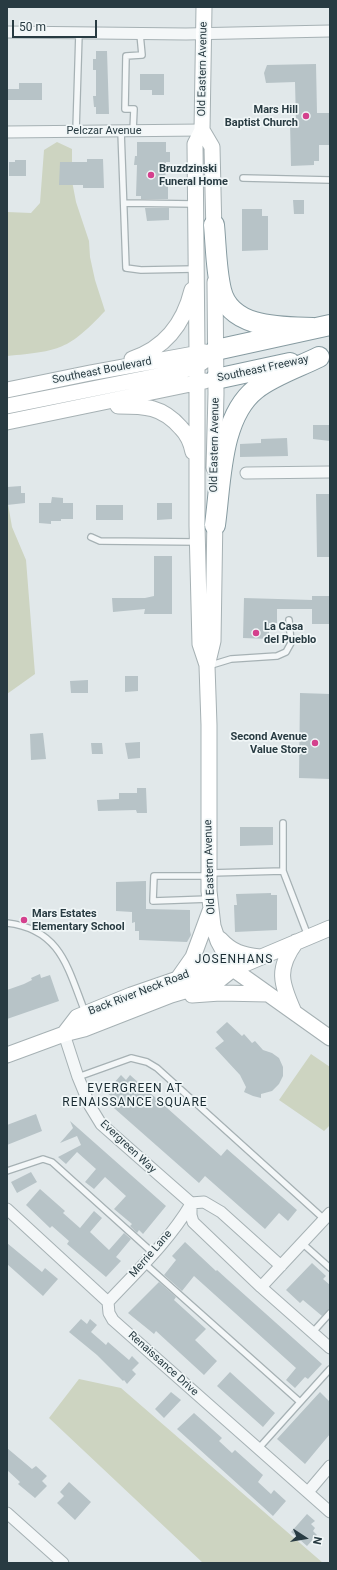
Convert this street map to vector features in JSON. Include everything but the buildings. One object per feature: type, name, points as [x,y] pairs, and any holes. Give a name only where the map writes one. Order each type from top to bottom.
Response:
[{"type":"highway","points":[[214,225],[221,291],[231,307],[243,317],[259,324],[321,327]]},
{"type":"highway","points":[[203,357],[321,327]]},
{"type":"highway","points":[[215,525],[226,442],[236,412],[247,397],[258,388],[324,356]]},
{"type":"highway","name":"Southeast Freeway","points":[[216,379],[324,356]]},
{"type":"street","name":"Old Eastern Avenue","points":[[204,7],[202,130],[195,144],[194,204],[196,270],[203,357],[216,379],[213,641],[207,666],[209,725],[210,905],[216,934],[233,969],[330,1038]]},
{"type":"street","points":[[7,32],[140,34],[330,31]]},
{"type":"street","name":"Old Eastern Avenue","points":[[202,130],[212,147],[214,225],[203,357],[196,383],[197,542],[200,644],[207,666]]},
{"type":"street","name":"Pelczar Avenue","points":[[7,132],[202,130]]},
{"type":"street","points":[[90,373],[145,354],[166,340],[184,315],[192,293],[196,270]]},
{"type":"street","points":[[7,406],[182,371],[203,357]]},
{"type":"street","name":"Southeast Boulevard","points":[[7,390],[90,373],[203,357]]},
{"type":"street","name":"Southeast Freeway","points":[[196,383],[216,379]]},
{"type":"street","points":[[7,422],[196,383]]},
{"type":"street","points":[[91,405],[140,406],[158,410],[168,415],[191,442],[197,476]]},
{"type":"street","points":[[246,473],[330,472]]},
{"type":"street","points":[[180,977],[193,957],[210,905]]},
{"type":"street","points":[[233,969],[330,928]]},
{"type":"street","points":[[216,934],[234,952],[244,956],[261,957]]},
{"type":"street","points":[[295,1012],[284,989],[282,976],[284,964],[290,950],[302,939]]},
{"type":"street","name":"Back River Neck Road","points":[[64,1034],[77,1017],[86,1013],[180,977],[212,967],[233,969]]},
{"type":"street","name":"Back River Neck Road","points":[[7,1056],[64,1034],[84,1030],[171,995],[218,981],[233,969]]},
{"type":"street","points":[[171,995],[220,993],[268,994]]},
{"type":"street","name":"Evergreen Way","points":[[64,1034],[78,1077],[90,1106],[101,1124],[191,1204]]},
{"type":"street","points":[[281,1266],[221,1212],[204,1202],[191,1204],[191,1216],[193,1222],[261,1287],[330,1348]]},
{"type":"street","name":"Merrie Lane","points":[[108,1302],[154,1253],[183,1218],[191,1204]]},
{"type":"street","name":"Renaissance Drive","points":[[7,1209],[108,1302],[109,1313],[114,1320],[330,1512]]},
{"type":"street","points":[[261,1287],[327,1216]]},
{"type":"street","points":[[308,1492],[330,1466]]},
{"type":"street","points":[[7,1513],[63,1563]]},
{"type":"lane","points":[[76,131],[79,33]]},
{"type":"lane","points":[[133,131],[134,109],[125,109],[126,56],[142,55],[140,34]]},
{"type":"lane","points":[[121,131],[122,188],[125,203],[126,268],[141,270],[196,270]]},
{"type":"lane","points":[[243,178],[330,180]]},
{"type":"lane","points":[[125,203],[194,204]]},
{"type":"lane","points":[[91,537],[100,541],[197,542]]},
{"type":"lane","points":[[207,666],[231,659],[277,656],[286,652],[291,643],[290,620]]},
{"type":"lane","points":[[283,823],[284,871],[302,939]]},
{"type":"lane","points":[[210,905],[153,901],[154,876],[284,871]]},
{"type":"lane","points":[[7,923],[21,924],[38,932],[55,945],[63,957],[86,1013]]},
{"type":"lane","points":[[78,1077],[131,1058],[147,1062],[157,1068],[327,1216]]},
{"type":"lane","points":[[7,1171],[43,1159],[52,1162],[154,1253]]},
{"type":"lane","points":[[302,1243],[330,1268]]},
{"type":"lane","points":[[144,1263],[300,1402]]},
{"type":"lane","points":[[312,1333],[330,1313]]},
{"type":"lane","points":[[258,1449],[330,1369]]},
{"type":"green space","points":[[57,142],[72,149],[72,181],[76,202],[89,241],[90,257],[95,280],[105,311],[82,334],[62,346],[52,350],[7,356],[7,212],[31,213],[40,203],[44,150]]},
{"type":"green space","points":[[7,498],[12,527],[26,560],[35,674],[7,694]]},
{"type":"green space","points":[[311,1054],[330,1067],[330,1125],[324,1131],[279,1100]]},
{"type":"green space","points":[[79,1379],[121,1388],[323,1563],[203,1563],[49,1418]]},
{"type":"place","name":"Mars Hill Baptist Church","points":[[306,116]]},
{"type":"place","name":"Bruzdzinski Funeral Home","points":[[151,175]]},
{"type":"place","name":"La Casa del Pueblo","points":[[256,633]]},
{"type":"place","name":"Second Avenue Value Store","points":[[315,743]]},
{"type":"place","name":"Mars Estates Elementary School","points":[[24,920]]},
{"type":"district","name":"JOSENHANS","points":[[234,960]]},
{"type":"district","name":"EVERGREEN AT RENAISSANCE SQUARE","points":[[135,1096]]}]
